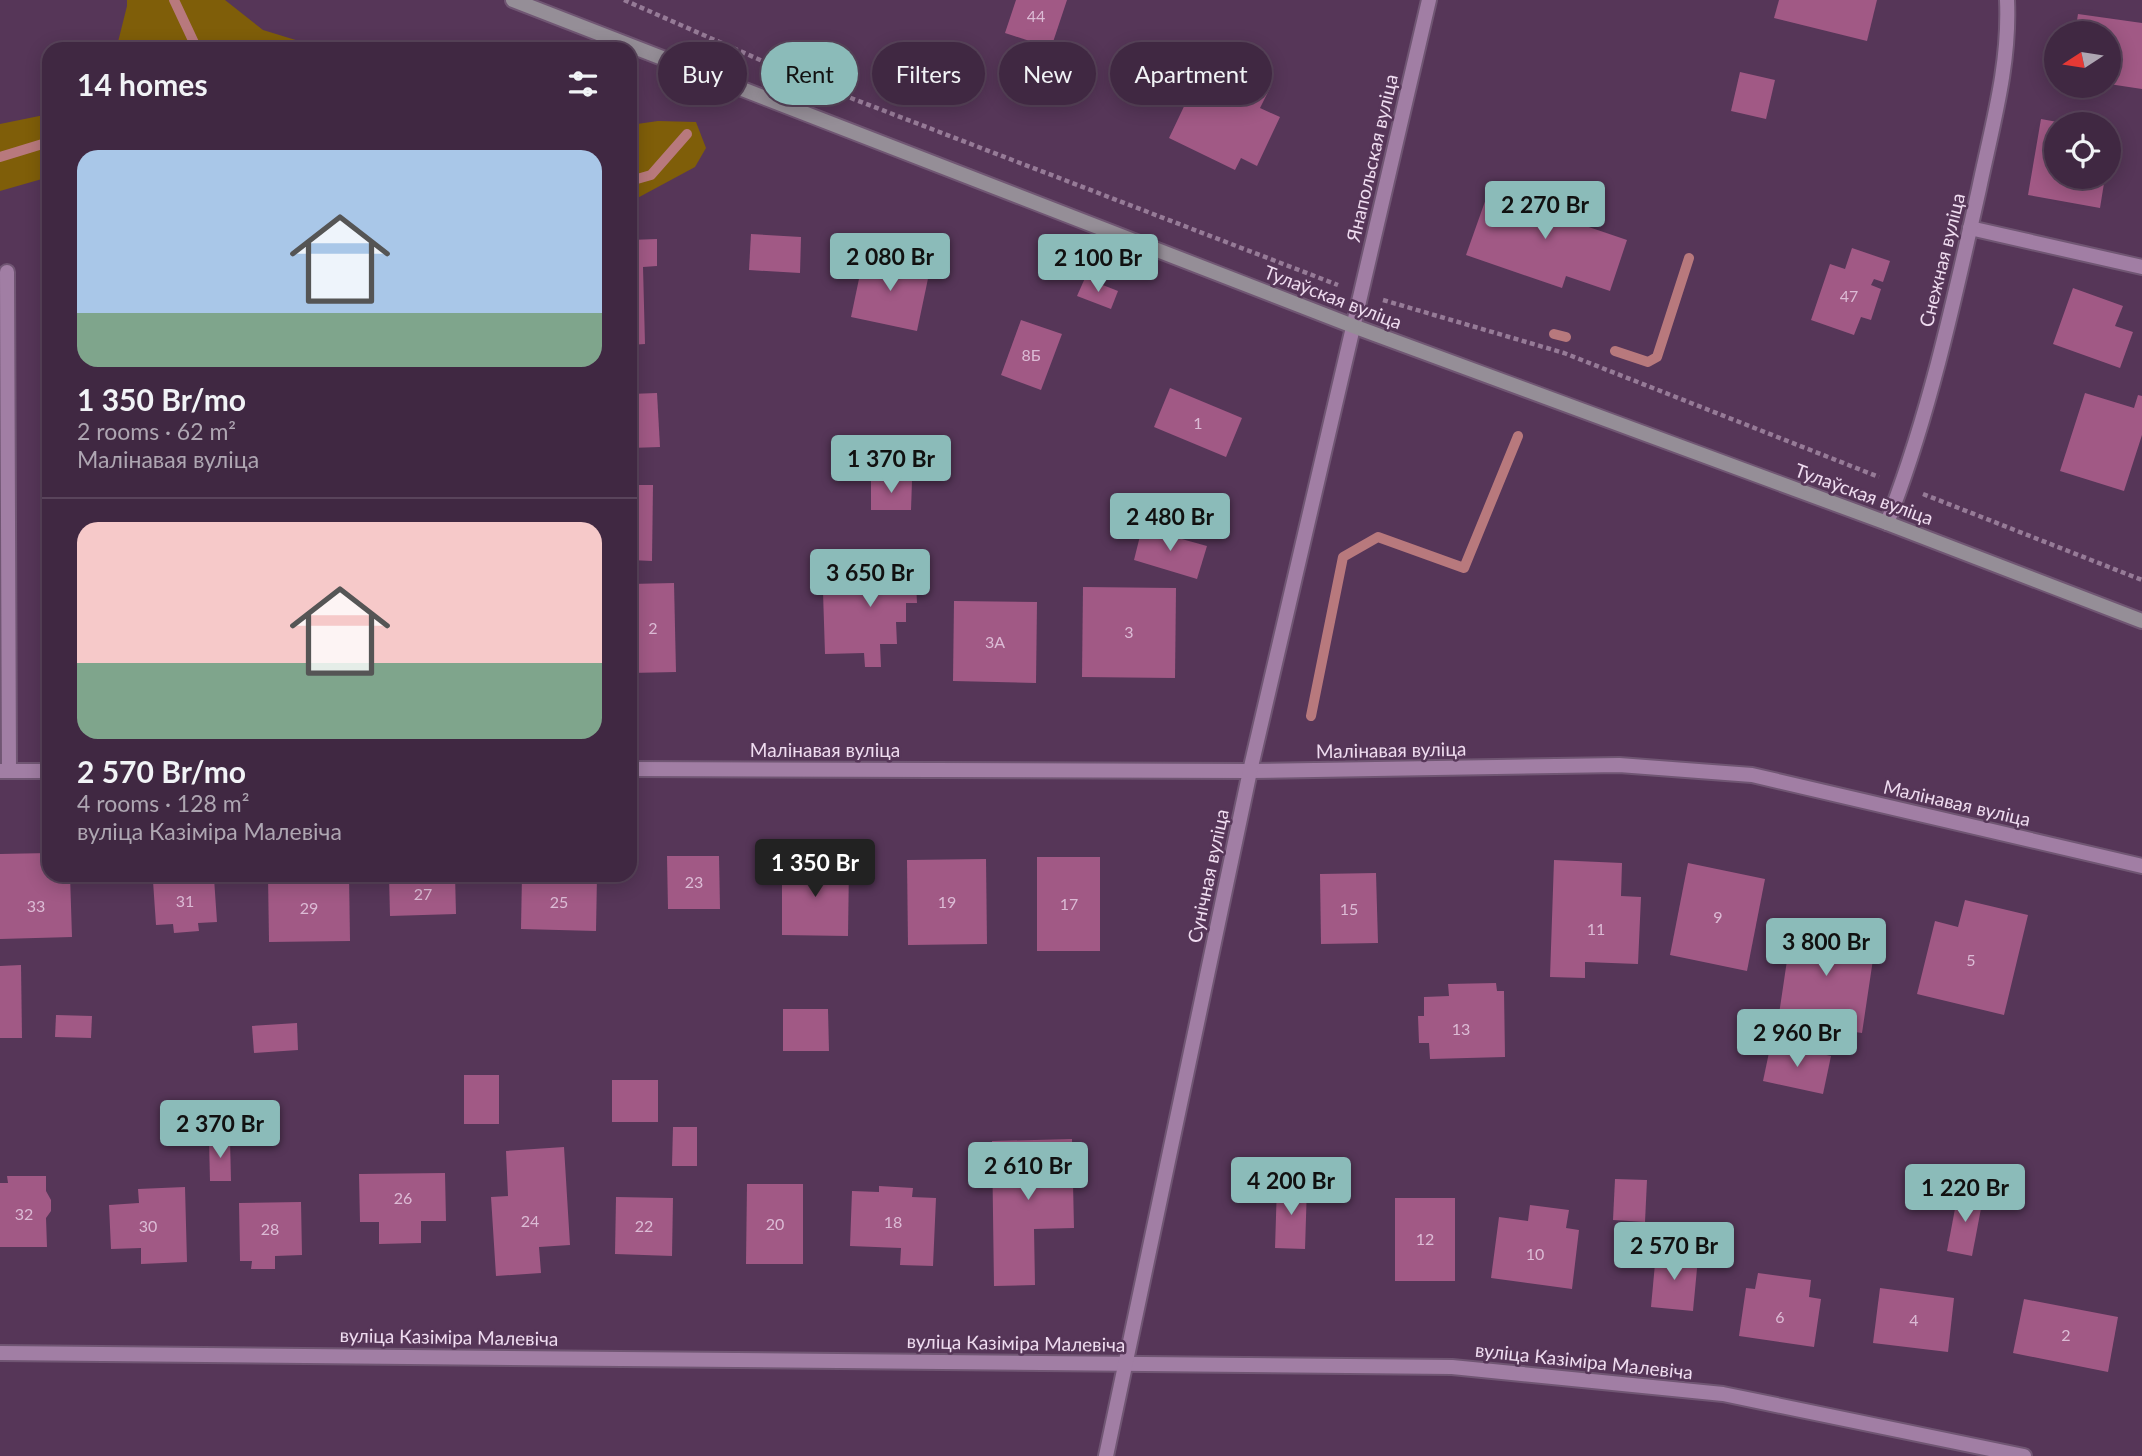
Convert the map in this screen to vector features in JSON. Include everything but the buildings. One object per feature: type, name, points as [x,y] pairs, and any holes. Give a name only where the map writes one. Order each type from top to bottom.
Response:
[{"type":"main road","name":"Тулаўская вуліца","points":[[513,0],[621,42]]},
{"type":"main road","name":"Тулаўская вуліца","points":[[637,48],[1353,326],[1887,523],[2142,621]]},
{"type":"street","name":"Янапольская вуліца","points":[[1353,326],[1429,0]]},
{"type":"street","name":"Снежная вуліца","points":[[1887,523],[1902,486],[1927,399],[1970,228],[2004,70],[2008,30],[2007,0]]},
{"type":"street","points":[[1970,228],[2142,267]]},
{"type":"street","points":[[6,272],[5,771],[42,771]]},
{"type":"street","name":"Сунічная вуліца","points":[[1106,1456],[1250,771],[1353,326]]},
{"type":"street","name":"Малінавая вуліца","points":[[637,769],[1250,771],[1619,765],[1752,775],[2142,866]]},
{"type":"street","name":"вуліца Казіміра Малевіча","points":[[0,1353],[1452,1367],[1709,1392],[2024,1456]]},
{"type":"shaded area","points":[[127,0],[225,0],[263,30],[302,42],[118,42]]},
{"type":"shaded area","points":[[42,115],[42,179],[0,191],[0,124]]},
{"type":"shaded area","points":[[658,121],[696,122],[706,148],[695,167],[637,198],[637,124]]},
{"type":"waterway","points":[[174,0],[194,42]]},
{"type":"waterway","points":[[637,179],[651,175],[687,134]]},
{"type":"waterway","points":[[0,157],[42,144]]},
{"type":"waterway","points":[[1615,351],[1648,362],[1657,357],[1689,258]]},
{"type":"waterway","points":[[1554,334],[1566,337]]},
{"type":"waterway","points":[[1311,716],[1343,557],[1378,537],[1464,568],[1518,436]]}]
